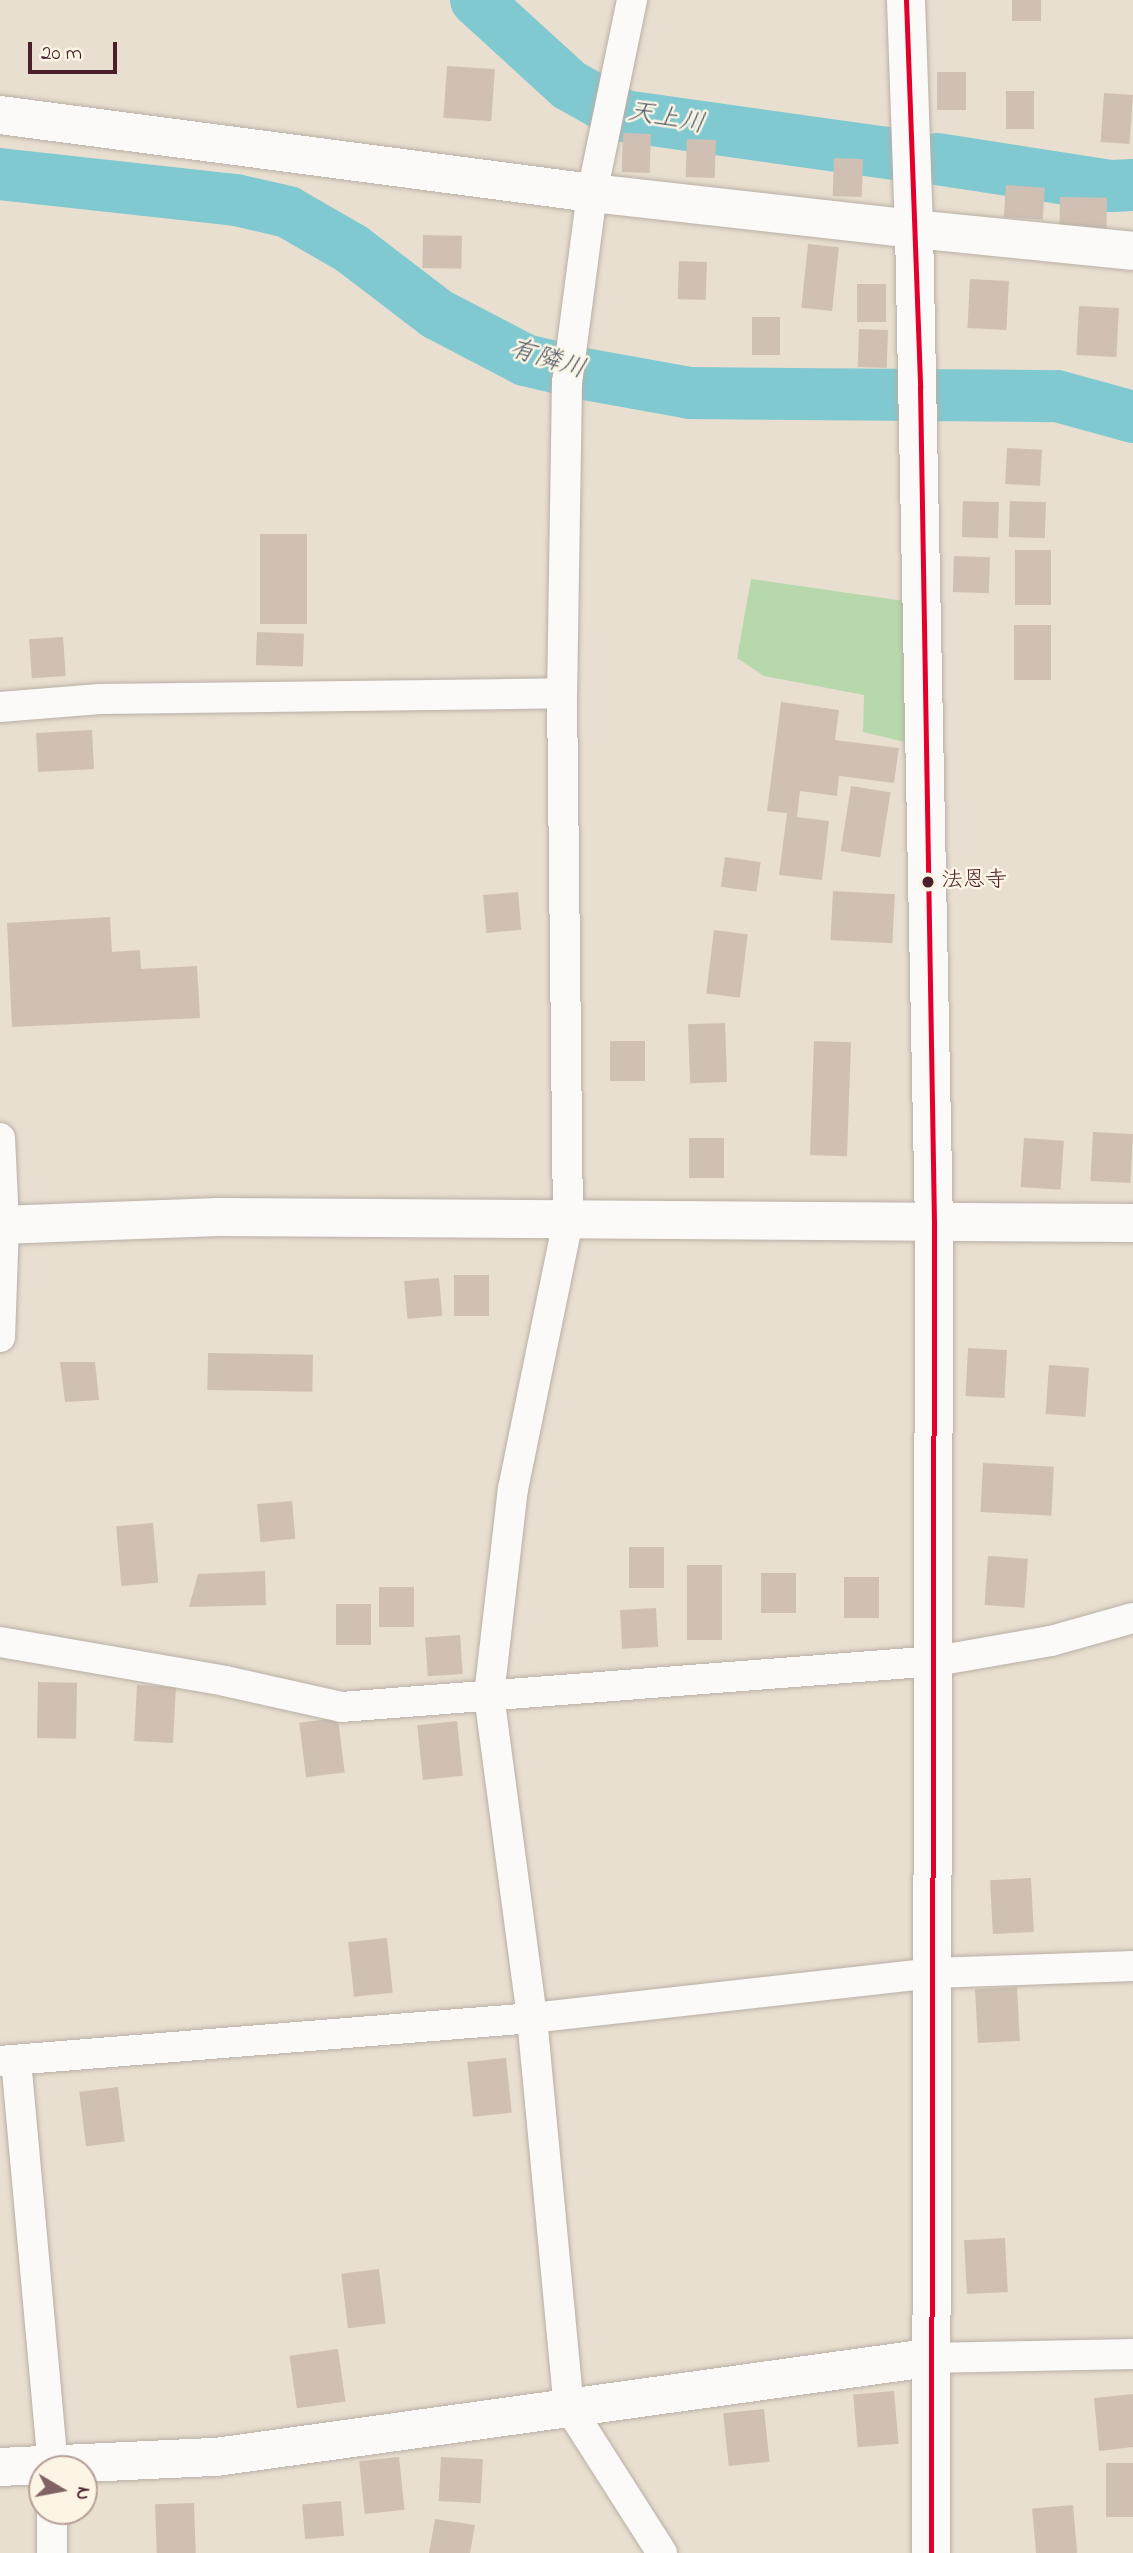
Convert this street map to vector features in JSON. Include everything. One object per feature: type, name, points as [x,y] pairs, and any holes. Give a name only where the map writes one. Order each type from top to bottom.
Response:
[{"type":"street","points":[[632,0],[592,193],[569,370],[562,694],[568,1221],[513,1488],[489,1695],[532,2018],[569,2407],[662,2553]]},
{"type":"street","points":[[906,0],[920,397],[934,1223],[936,1661],[928,2358],[931,2553]]},
{"type":"street","points":[[0,115],[592,193],[1133,251]]},
{"type":"street","points":[[0,707],[100,699],[562,694]]},
{"type":"street","points":[[0,1138],[0,1337]]},
{"type":"street","points":[[2,1225],[219,1217],[1133,1223]]},
{"type":"street","points":[[0,1642],[225,1681],[341,1707],[936,1661],[1051,1641],[1133,1618]]},
{"type":"street","points":[[52,2455],[8,2060],[532,2018],[933,1973],[1133,1966]]},
{"type":"street","points":[[98,2464],[216,2457],[928,2358],[1133,2354]]},
{"type":"street","points":[[0,2468],[28,2467]]},
{"type":"street","points":[[51,2553],[52,2525]]},
{"type":"green space","points":[[751,579],[904,601],[909,743],[863,732],[864,695],[764,676],[737,658]]},
{"type":"building","points":[[1012,0],[1041,0],[1041,21],[1012,21]]},
{"type":"building","points":[[447,66],[495,69],[491,121],[443,118]]},
{"type":"building","points":[[937,72],[966,72],[966,110],[937,110]]},
{"type":"building","points":[[1006,91],[1034,91],[1034,129],[1006,129]]},
{"type":"building","points":[[1104,93],[1133,95],[1130,144],[1101,142]]},
{"type":"building","points":[[623,133],[651,134],[650,173],[622,172]]},
{"type":"building","points":[[687,139],[716,140],[715,178],[686,177]]},
{"type":"building","points":[[834,158],[863,159],[862,197],[833,196]]},
{"type":"building","points":[[1006,185],[1045,188],[1043,220],[1004,217]]},
{"type":"building","points":[[1060,197],[1107,198],[1106,230],[1059,229]]},
{"type":"building","points":[[423,235],[462,236],[461,269],[422,268]]},
{"type":"building","points":[[808,244],[839,247],[832,311],[801,308]]},
{"type":"building","points":[[679,261],[707,262],[706,300],[678,299]]},
{"type":"building","points":[[970,279],[1009,281],[1006,330],[967,328]]},
{"type":"building","points":[[857,284],[886,284],[886,322],[857,322]]},
{"type":"building","points":[[1079,306],[1119,308],[1116,357],[1076,355]]},
{"type":"building","points":[[752,317],[780,317],[780,355],[752,355]]},
{"type":"building","points":[[859,329],[888,330],[887,368],[858,367]]},
{"type":"building","points":[[1007,448],[1042,450],[1040,486],[1005,484]]},
{"type":"building","points":[[963,501],[999,502],[998,538],[962,537]]},
{"type":"building","points":[[1010,501],[1046,502],[1045,538],[1009,537]]},
{"type":"building","points":[[260,534],[307,534],[307,624],[260,624]]},
{"type":"building","points":[[1015,550],[1051,550],[1051,605],[1015,605]]},
{"type":"building","points":[[954,556],[990,557],[989,593],[953,592]]},
{"type":"building","points":[[1014,625],[1051,625],[1051,680],[1014,680]]},
{"type":"building","points":[[257,632],[304,634],[303,667],[256,665]]},
{"type":"building","points":[[63,637],[66,676],[32,678],[29,639]]},
{"type":"building","points":[[781,702],[839,710],[835,740],[899,748],[894,783],[839,776],[837,796],[800,791],[797,817],[829,821],[822,880],[779,875],[787,813],[767,811]]},
{"type":"building","points":[[92,730],[94,769],[38,772],[36,733]]},
{"type":"building","points":[[851,786],[891,792],[880,857],[841,851]]},
{"type":"building","points":[[725,857],[761,862],[756,892],[721,887]]},
{"type":"building","points":[[833,891],[895,894],[892,943],[830,940]]},
{"type":"building","points":[[518,892],[521,930],[486,933],[483,895]]},
{"type":"building","points":[[110,917],[112,952],[140,950],[141,969],[197,966],[200,1018],[12,1027],[7,923]]},
{"type":"building","points":[[714,930],[748,934],[740,998],[706,994]]},
{"type":"building","points":[[725,1023],[727,1082],[690,1083],[688,1024]]},
{"type":"building","points":[[610,1041],[645,1041],[645,1081],[610,1081]]},
{"type":"building","points":[[814,1041],[851,1042],[847,1156],[810,1155]]},
{"type":"building","points":[[1093,1132],[1133,1134],[1130,1183],[1090,1181]]},
{"type":"building","points":[[689,1138],[724,1138],[724,1178],[689,1178]]},
{"type":"building","points":[[1024,1138],[1064,1141],[1060,1190],[1021,1187]]},
{"type":"building","points":[[454,1275],[489,1275],[489,1316],[454,1316]]},
{"type":"building","points":[[439,1278],[442,1316],[407,1319],[404,1281]]},
{"type":"building","points":[[968,1348],[1007,1350],[1004,1398],[965,1396]]},
{"type":"building","points":[[208,1353],[313,1355],[312,1392],[207,1390]]},
{"type":"building","points":[[60,1362],[95,1362],[99,1400],[65,1402]]},
{"type":"building","points":[[1049,1365],[1089,1368],[1085,1417],[1046,1414]]},
{"type":"building","points":[[983,1463],[1054,1467],[1051,1516],[980,1512]]},
{"type":"building","points":[[292,1501],[295,1539],[260,1542],[257,1504]]},
{"type":"building","points":[[153,1523],[158,1583],[121,1586],[116,1526]]},
{"type":"building","points":[[629,1547],[664,1547],[664,1588],[629,1588]]},
{"type":"building","points":[[988,1556],[1028,1559],[1024,1608],[985,1605]]},
{"type":"building","points":[[687,1565],[722,1565],[722,1640],[687,1640]]},
{"type":"building","points":[[265,1571],[266,1605],[189,1607],[198,1574]]},
{"type":"building","points":[[761,1573],[796,1573],[796,1613],[761,1613]]},
{"type":"building","points":[[844,1577],[879,1577],[879,1618],[844,1618]]},
{"type":"building","points":[[379,1587],[414,1587],[414,1627],[379,1627]]},
{"type":"building","points":[[336,1604],[371,1604],[371,1645],[336,1645]]},
{"type":"building","points":[[656,1608],[658,1647],[622,1649],[620,1610]]},
{"type":"building","points":[[460,1635],[463,1674],[428,1676],[425,1637]]},
{"type":"building","points":[[38,1682],[77,1683],[76,1739],[37,1738]]},
{"type":"building","points":[[137,1685],[176,1687],[173,1743],[134,1741]]},
{"type":"building","points":[[338,1718],[345,1773],[306,1777],[299,1723]]},
{"type":"building","points":[[457,1721],[463,1776],[423,1780],[417,1725]]},
{"type":"building","points":[[1031,1878],[1034,1932],[993,1934],[990,1880]]},
{"type":"building","points":[[387,1938],[393,1993],[354,1997],[348,1942]]},
{"type":"building","points":[[1017,1987],[1020,2041],[978,2043],[975,1989]]},
{"type":"building","points":[[506,2058],[512,2113],[473,2117],[467,2062]]},
{"type":"building","points":[[118,2087],[125,2142],[86,2146],[79,2092]]},
{"type":"building","points":[[1005,2238],[1008,2292],[967,2294],[964,2240]]},
{"type":"building","points":[[379,2269],[386,2324],[348,2328],[341,2274]]},
{"type":"building","points":[[338,2349],[345,2401],[297,2408],[289,2356]]},
{"type":"building","points":[[894,2391],[899,2444],[858,2447],[853,2395]]},
{"type":"building","points":[[1133,2394],[1133,2447],[1099,2451],[1094,2398]]},
{"type":"building","points":[[764,2409],[770,2462],[729,2466],[723,2413]]},
{"type":"building","points":[[399,2457],[405,2510],[365,2514],[359,2461]]},
{"type":"building","points":[[441,2457],[483,2459],[481,2503],[439,2501]]},
{"type":"building","points":[[1106,2463],[1133,2463],[1133,2517],[1106,2517]]},
{"type":"building","points":[[341,2501],[344,2536],[305,2539],[302,2504]]},
{"type":"building","points":[[194,2503],[196,2553],[157,2553],[155,2504]]},
{"type":"building","points":[[1073,2505],[1077,2553],[1036,2553],[1032,2509]]},
{"type":"building","points":[[435,2519],[475,2525],[470,2553],[429,2553]]},
{"type":"waterway","name":"天上川","points":[[476,0],[569,85],[624,116],[894,154]]},
{"type":"waterway","name":"天上川","points":[[937,159],[1112,186],[1133,185]]},
{"type":"waterway","name":"有隣川","points":[[0,174],[236,200],[288,212],[352,249],[437,314],[525,360],[579,373],[690,393],[1057,396],[1133,417]]},
{"type":"transit line","points":[[906,0],[920,387],[934,1223],[931,2553]]},
{"type":"place","name":"法恩寺","points":[[928,882]]}]
